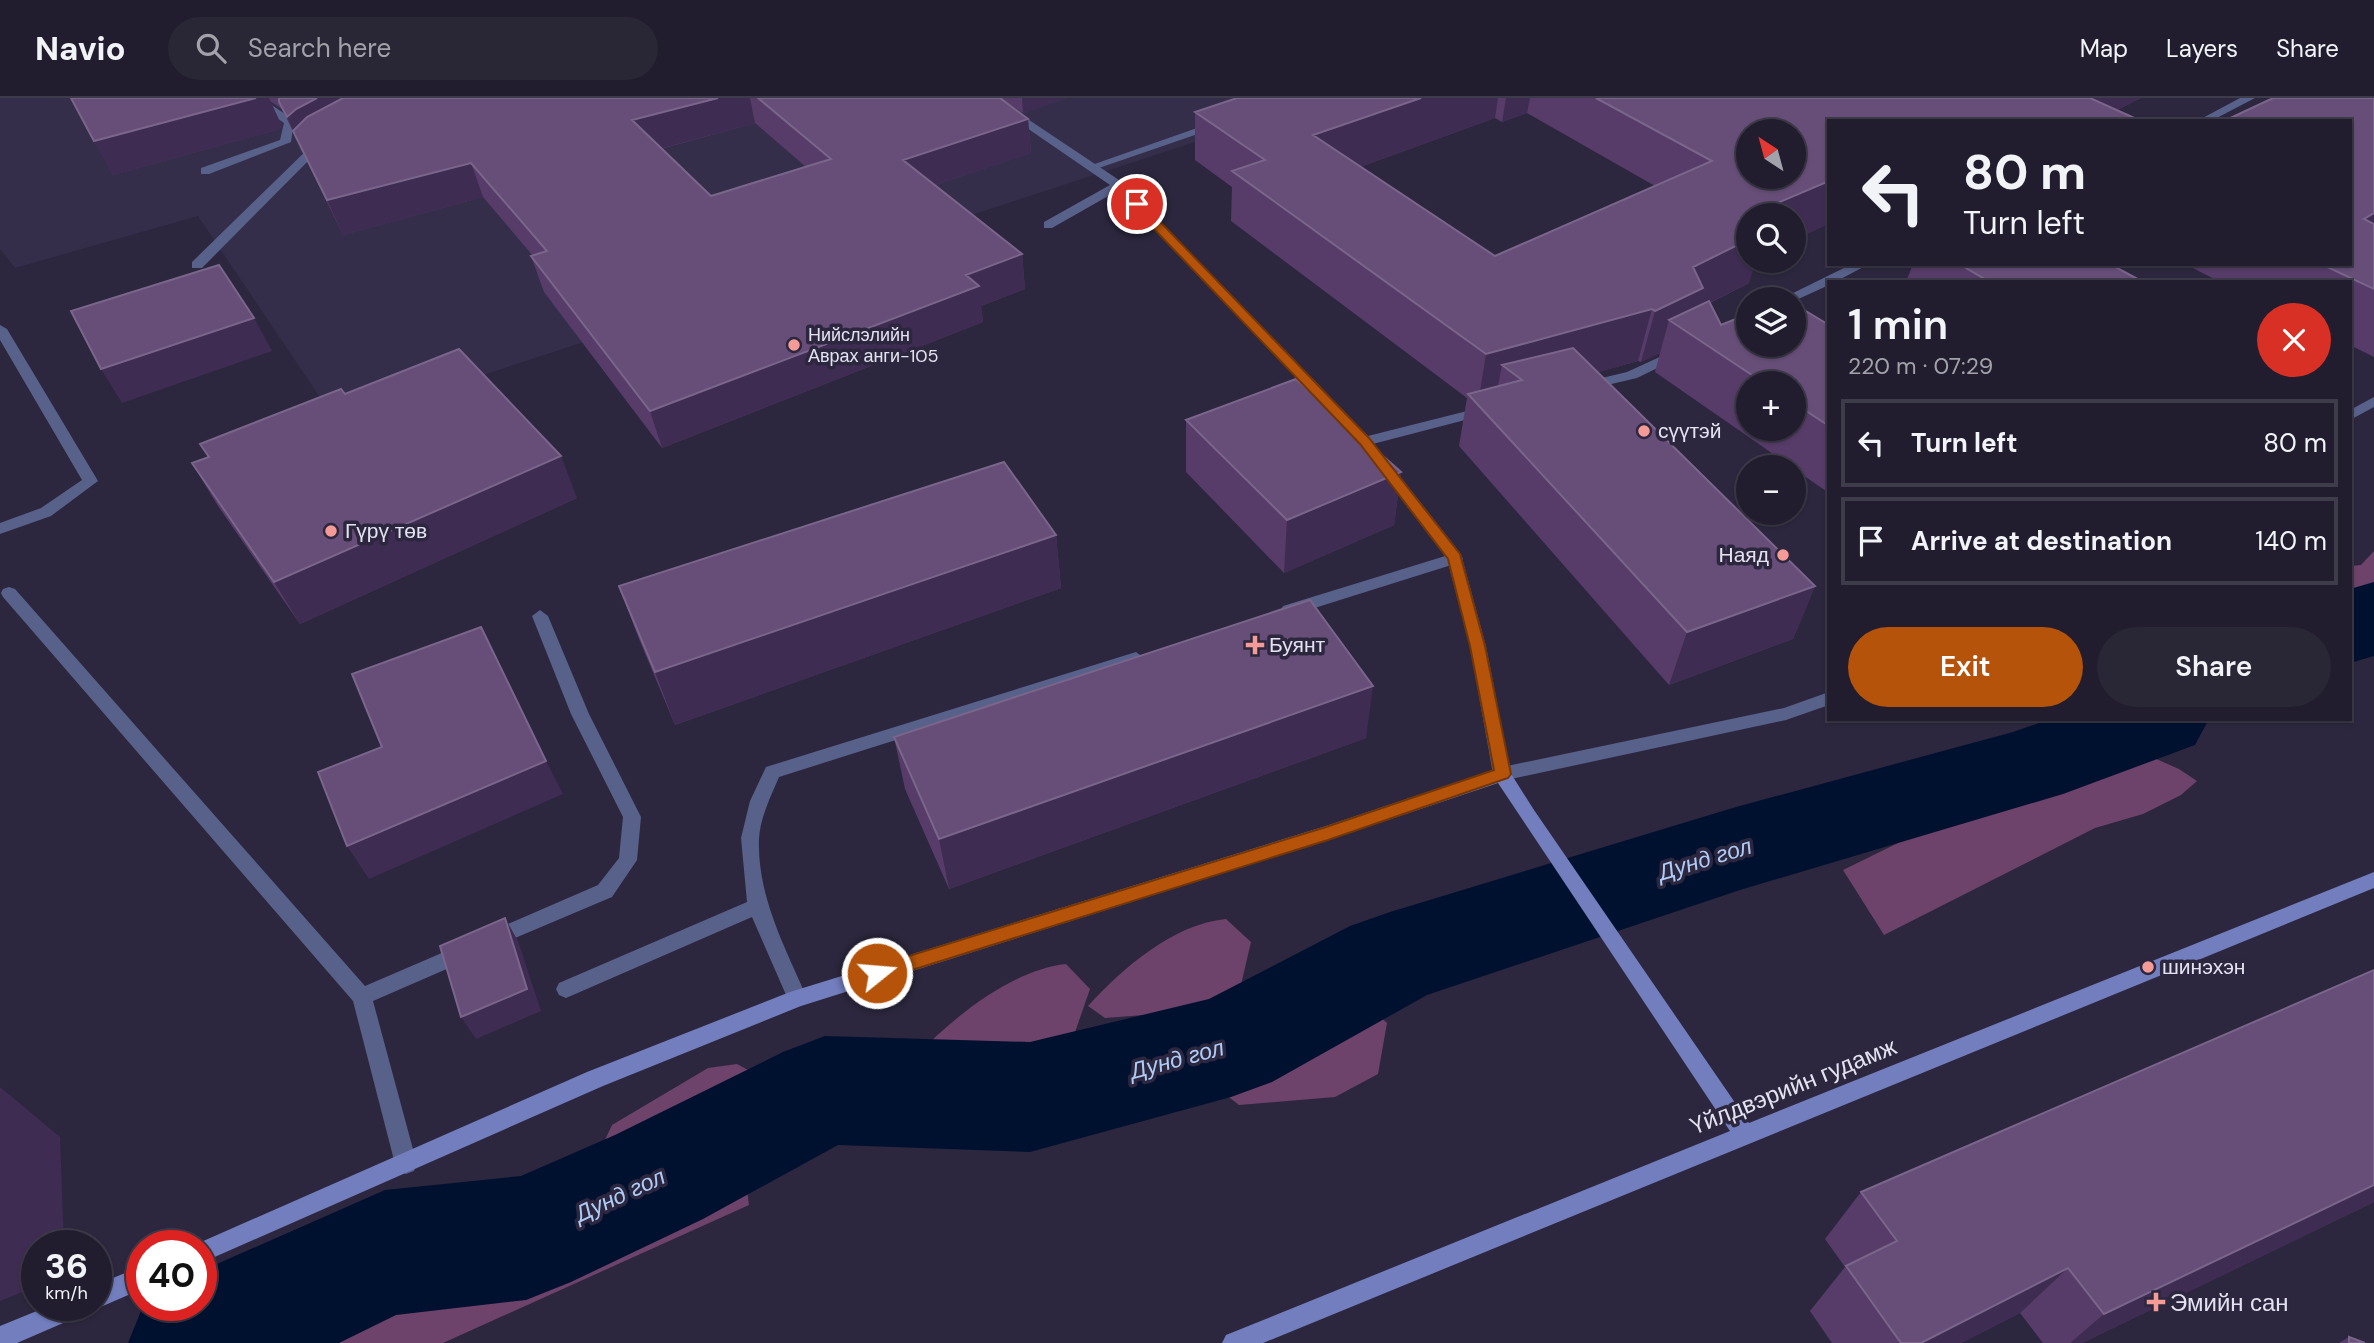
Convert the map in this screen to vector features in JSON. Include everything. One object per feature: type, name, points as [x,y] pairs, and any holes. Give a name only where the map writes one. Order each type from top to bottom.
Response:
[{"type":"street","points":[[205,172],[285,142],[290,122],[254,98]]},
{"type":"street","points":[[989,98],[1118,185],[1365,441],[1455,558],[1478,646],[1502,774],[1527,815],[1744,1134]]},
{"type":"street","points":[[2206,119],[2249,98]]},
{"type":"street","points":[[1091,167],[1230,120]]},
{"type":"street","points":[[197,265],[316,147],[338,135]]},
{"type":"street","points":[[1048,225],[1118,185]]},
{"type":"street","points":[[1829,280],[1859,266]]},
{"type":"street","points":[[1806,291],[1827,281]]},
{"type":"street","points":[[0,329],[90,481],[46,512],[0,528]]},
{"type":"street","points":[[1565,391],[1632,375],[1690,346]]},
{"type":"street","points":[[2352,415],[2374,401]]},
{"type":"street","points":[[1365,441],[1498,408]]},
{"type":"street","points":[[1271,615],[1455,558]]},
{"type":"street","points":[[9,593],[362,997],[406,1164]]},
{"type":"street","points":[[362,997],[605,891],[628,860],[632,817],[580,714],[540,616]]},
{"type":"street","points":[[797,998],[757,906],[750,838],[759,801],[772,772],[1153,652]]},
{"type":"street","points":[[217,1245],[595,1079],[797,998],[1328,833],[1502,774],[1786,714],[1827,699]]},
{"type":"street","name":"Yйлдвэрийн гудамж","points":[[1234,1343],[2374,880]]},
{"type":"street","points":[[566,989],[757,906]]},
{"type":"street","points":[[0,1338],[40,1321]]},
{"type":"shaded area","points":[[0,98],[1329,98],[480,376],[325,405],[198,216],[15,268],[0,249]]},
{"type":"shaded area","points":[[2374,551],[2374,597],[2352,614],[2352,566],[2361,565]]},
{"type":"shaded area","points":[[2127,746],[2179,769],[2197,781],[2181,795],[2143,814],[2095,828],[1884,935],[1843,870],[2055,766],[2094,758]]},
{"type":"shaded area","points":[[1226,919],[1251,942],[1240,989],[1197,1011],[1105,1018],[1088,1006],[1150,950],[1187,929]]},
{"type":"shaded area","points":[[1066,964],[1090,989],[1073,1038],[1027,1061],[932,1068],[917,1055],[966,1011],[1004,985],[1045,968]]},
{"type":"shaded area","points":[[1358,997],[1387,1023],[1378,1074],[1335,1097],[1239,1105],[1221,1091],[1249,1061],[1301,1019],[1339,1001]]},
{"type":"shaded area","points":[[737,1064],[757,1075],[761,1097],[751,1115],[640,1170],[609,1169],[603,1144],[612,1125],[708,1068]]},
{"type":"shaded area","points":[[744,1167],[749,1205],[443,1343],[257,1343],[303,1318],[620,1213]]},
{"type":"building","points":[[71,98],[256,98],[94,141]]},
{"type":"building","points":[[279,98],[317,98],[287,117]]},
{"type":"building","points":[[343,98],[718,98],[632,120],[711,196],[831,159],[758,98],[1000,98],[1028,119],[903,160],[1022,254],[966,275],[979,286],[650,411],[531,256],[547,251],[471,163],[327,200],[293,131],[307,117]]},
{"type":"building","points":[[1237,98],[1421,98],[1313,135],[1495,256],[1712,161],[1596,98],[2090,98],[2137,119],[1827,119],[1827,182],[1777,203],[1736,203],[1736,246],[1693,267],[1703,288],[1655,311],[1652,309],[1486,354],[1232,171],[1265,160],[1195,112]]},
{"type":"building","points":[[2273,98],[2374,98],[2374,213],[2364,219],[2374,224],[2374,289],[2325,266],[2352,266],[2352,119],[2228,119]]},
{"type":"building","points":[[219,265],[254,318],[101,369],[71,311]]},
{"type":"building","points":[[1962,266],[2114,266],[2139,280],[1987,280]]},
{"type":"building","points":[[1709,301],[1721,325],[1736,319],[1736,357],[1806,357],[1806,311],[1827,324],[1827,425],[1806,411],[1806,371],[1746,371],[1669,320]]},
{"type":"building","points":[[1573,348],[1736,508],[1736,525],[1753,525],[1815,586],[1687,632],[1468,394],[1522,380],[1502,365]]},
{"type":"building","points":[[459,349],[561,456],[274,582],[192,463],[209,457],[200,444],[341,389],[345,394]]},
{"type":"building","points":[[1296,379],[1401,472],[1287,520],[1186,420]]},
{"type":"building","points":[[1004,462],[1056,535],[655,672],[619,586]]},
{"type":"building","points":[[1310,600],[1373,686],[939,839],[894,737]]},
{"type":"building","points":[[481,627],[546,761],[347,846],[318,772],[382,747],[352,674]]},
{"type":"building","points":[[505,918],[527,989],[461,1017],[440,946]]},
{"type":"building","points":[[2374,970],[2374,1185],[2104,1314],[2068,1268],[1921,1343],[1901,1343],[1846,1266],[1897,1241],[1861,1192]]},
{"type":"building","points":[[2349,1337],[2365,1343],[2349,1343]]},
{"type":"waterway","name":"Дунд гол","points":[[2352,629],[2374,614]]},
{"type":"waterway","name":"Дунд гол","points":[[195,1343],[385,1253],[526,1238],[659,1177],[825,1090],[1030,1097],[1231,1045],[1390,960],[1736,849],[2027,767],[2154,721]]},
{"type":"place","name":"Нийслэлийн Аврах анги-105","points":[[794,345]]},
{"type":"place","name":"сүүтэй","points":[[1644,431]]},
{"type":"place","name":"Гүрү төв","points":[[331,531]]},
{"type":"place","name":"Наяд","points":[[1783,555]]},
{"type":"place","name":"Буянт","points":[[1255,645]]},
{"type":"place","name":"шинэхэн","points":[[2148,967]]},
{"type":"place","name":"Эмийн сан","points":[[2156,1302]]},
{"type":"route","points":[[877,973],[1328,833],[1502,774],[1478,646],[1455,558],[1365,441],[1137,204]]}]
